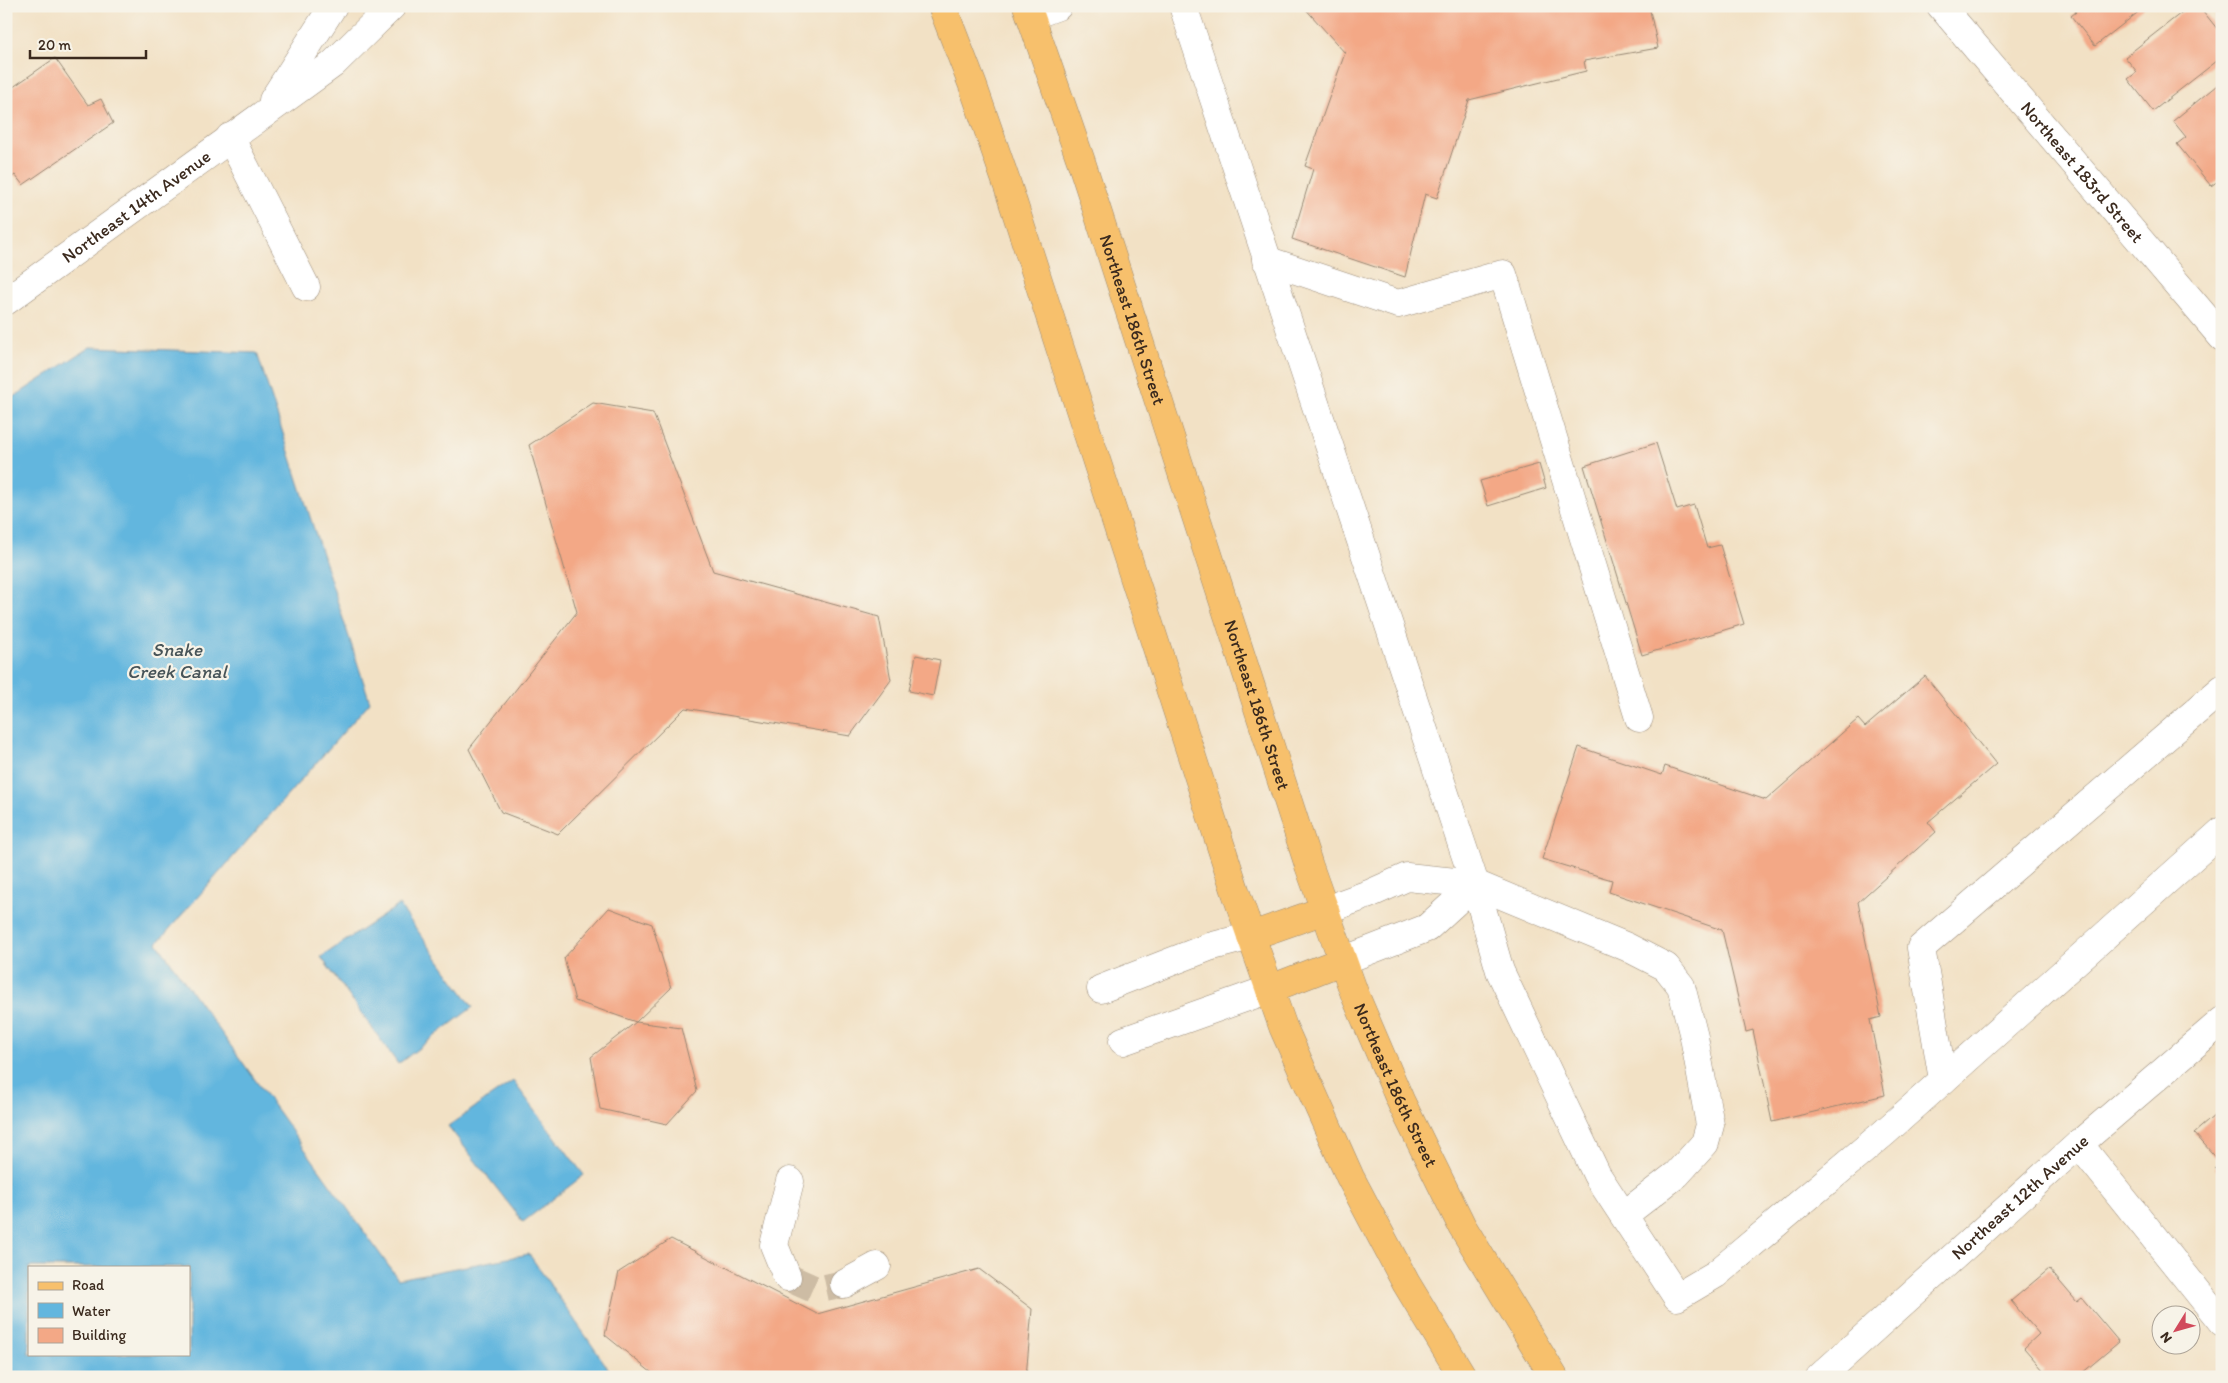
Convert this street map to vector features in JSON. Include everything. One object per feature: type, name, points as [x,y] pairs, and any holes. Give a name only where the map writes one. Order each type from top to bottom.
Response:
[{"type":"main road","points":[[942,6],[973,86],[1008,187],[1251,936],[1283,1027],[1350,1176],[1406,1283],[1463,1377]]},
{"type":"main road","name":"Northeast 186th Street","points":[[1029,11],[1081,161],[1309,866],[1342,961],[1373,1041],[1400,1102],[1462,1226],[1554,1377]]},
{"type":"main road","points":[[1251,936],[1325,910]]},
{"type":"main road","points":[[1270,989],[1342,961]]},
{"type":"street","name":"Northeast 14th Avenue","points":[[266,111],[333,6]]},
{"type":"street","name":"Northeast 14th Avenue","points":[[6,301],[333,64],[392,6]]},
{"type":"street","points":[[1029,11],[1058,6]]},
{"type":"street","points":[[1183,6],[1266,260],[1484,888],[1500,970],[1597,1175],[1677,1297],[1716,1274],[1884,1133],[2222,831]]},
{"type":"street","name":"Northeast 183rd Street","points":[[1941,6],[2222,337]]},
{"type":"street","points":[[230,137],[306,287]]},
{"type":"street","points":[[1266,260],[1398,304],[1504,274],[1639,718]]},
{"type":"street","points":[[1943,1080],[1921,948],[2222,689]]},
{"type":"street","points":[[1325,910],[1369,894],[1407,877],[1484,888],[1627,947],[1666,967],[1681,986],[1694,1037],[1710,1125],[1705,1143],[1676,1174],[1624,1216]]},
{"type":"street","points":[[1342,961],[1427,928],[1484,888]]},
{"type":"street","points":[[1101,989],[1209,948],[1251,936]]},
{"type":"street","points":[[1123,1041],[1270,989]]},
{"type":"street","name":"Northeast 12th Avenue","points":[[1820,1377],[2079,1144],[2222,1021]]},
{"type":"street","points":[[2079,1144],[2222,1322]]},
{"type":"street","points":[[787,1277],[774,1245],[790,1181]]},
{"type":"street","points":[[844,1284],[877,1266]]},
{"type":"water","name":"Snake Creek Canal","points":[[90,347],[257,353],[370,702],[157,943],[398,1279],[529,1254],[614,1377],[6,1377],[6,402]]},
{"type":"water","points":[[399,905],[473,1007],[398,1064],[321,957]]},
{"type":"water","points":[[513,1081],[584,1175],[523,1222],[448,1126]]},
{"type":"building","points":[[1303,6],[1649,6],[1658,48],[1584,61],[1586,71],[1469,100],[1437,198],[1425,194],[1405,277],[1292,239],[1313,169],[1305,166],[1345,53]]},
{"type":"building","points":[[2071,6],[2146,6],[2095,46],[2071,16],[2076,12]]},
{"type":"building","points":[[2190,6],[2199,6],[2222,35],[2222,57],[2153,111],[2128,79],[2137,72],[2125,57]]},
{"type":"building","points":[[55,58],[88,105],[101,99],[113,123],[23,185],[15,175],[6,181],[6,92]]},
{"type":"building","points":[[2222,81],[2222,178],[2211,186],[2177,144],[2186,137],[2173,121]]},
{"type":"building","points":[[593,403],[653,413],[713,571],[879,617],[891,680],[850,736],[685,708],[558,834],[501,812],[469,749],[577,612],[529,445]]},
{"type":"building","points":[[1656,443],[1677,510],[1694,505],[1707,548],[1720,545],[1744,624],[1642,655],[1584,466]]},
{"type":"building","points":[[1539,464],[1546,488],[1488,506],[1480,481]]},
{"type":"building","points":[[916,655],[940,660],[933,696],[909,691]]},
{"type":"building","points":[[1925,676],[1996,764],[1928,822],[1936,832],[1858,902],[1881,1017],[1870,1020],[1885,1095],[1772,1122],[1753,1030],[1746,1032],[1722,930],[1609,892],[1612,880],[1542,859],[1579,747],[1662,775],[1665,766],[1766,800],[1858,719],[1865,727]]},
{"type":"building","points":[[609,908],[652,924],[671,988],[636,1022],[575,1001],[564,958]]},
{"type":"building","points":[[636,1022],[681,1028],[697,1091],[667,1124],[600,1109],[591,1057]]},
{"type":"building","points":[[2222,1109],[2222,1175],[2215,1168],[2221,1163],[2194,1133]]},
{"type":"building","points":[[671,1239],[817,1314],[979,1269],[1032,1309],[1026,1377],[657,1377],[605,1335],[619,1272]]},
{"type":"building","points":[[2049,1269],[2077,1302],[2082,1298],[2119,1342],[2081,1374],[2083,1377],[2037,1377],[2044,1371],[2024,1348],[2039,1334],[2011,1301]]},
{"type":"tunnel","points":[[787,1277],[816,1290],[844,1284]]}]
